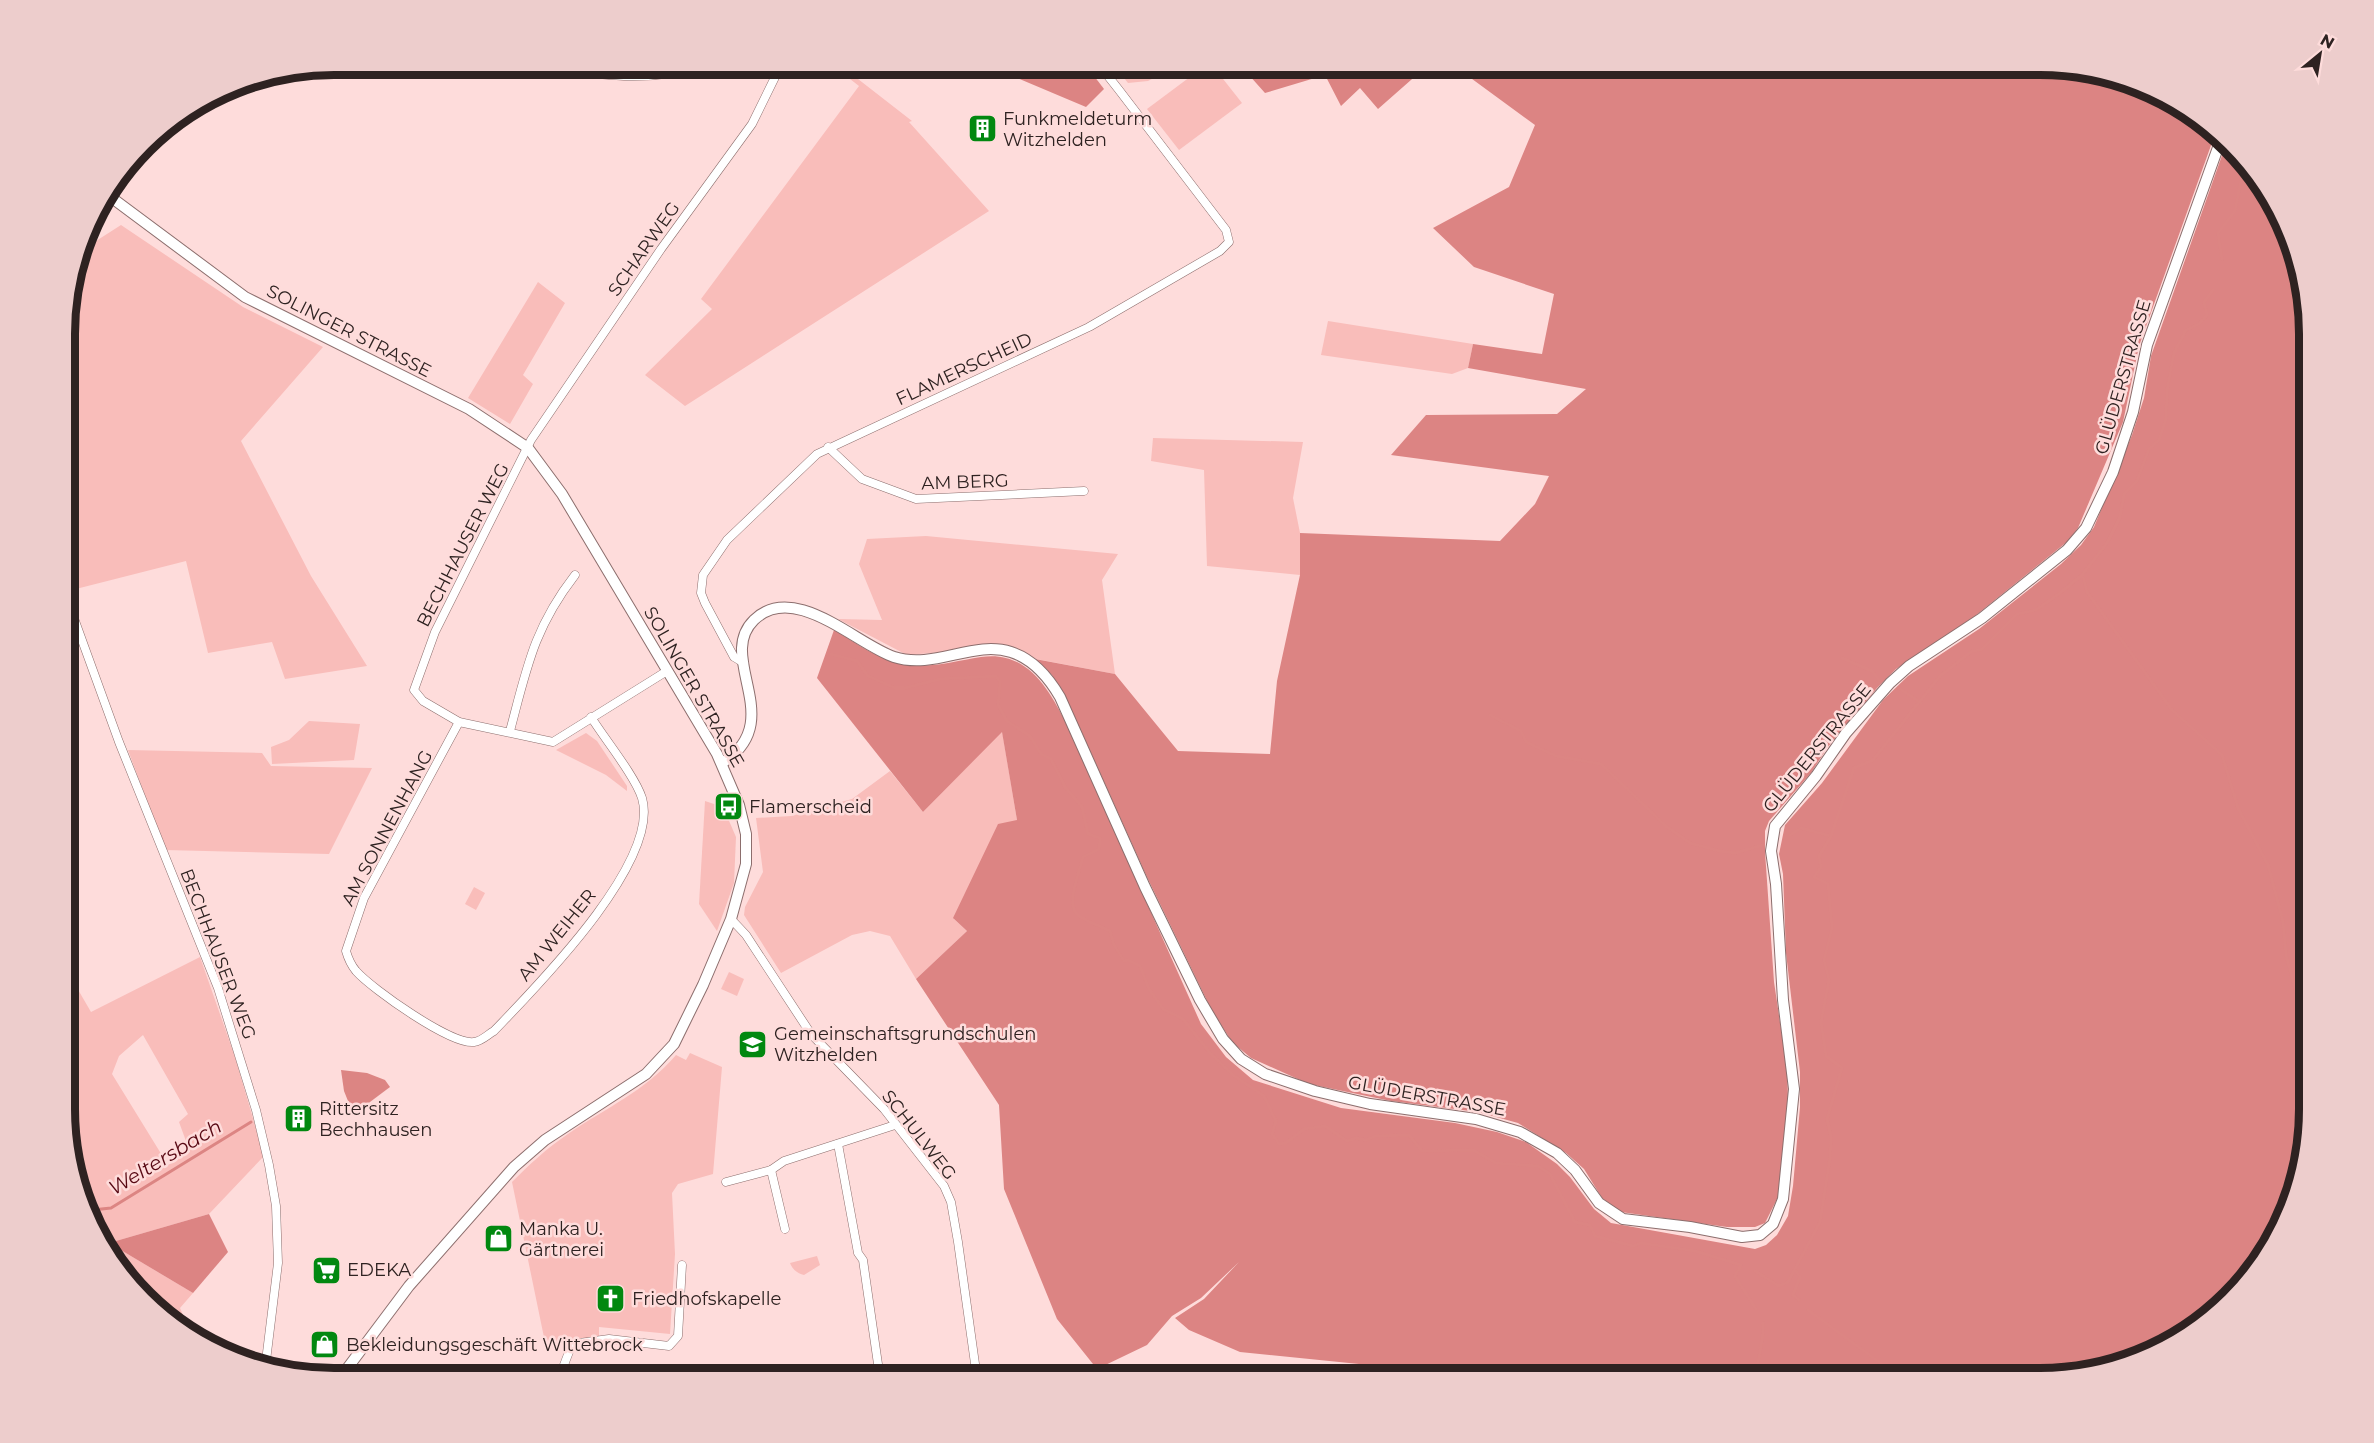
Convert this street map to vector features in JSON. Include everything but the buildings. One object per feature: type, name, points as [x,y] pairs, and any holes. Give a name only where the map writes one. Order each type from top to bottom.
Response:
[{"type":"main road","name":"GLÜDERSTRASSE","points":[[722,763],[744,745],[750,736],[752,719],[744,663],[744,639],[750,625],[770,610],[791,608],[820,617],[883,653],[904,660],[928,661],[994,649],[1011,652],[1027,659],[1043,674],[1060,697],[1145,887],[1200,1000],[1223,1039],[1241,1059],[1265,1074],[1325,1093],[1370,1104],[1476,1119],[1520,1132],[1557,1153],[1575,1170],[1599,1203],[1623,1219],[1690,1227],[1742,1237],[1760,1235],[1773,1224],[1783,1199],[1794,1089],[1783,1000],[1771,851],[1774,826],[1816,776],[1841,739],[1890,683],[1909,666],[1982,618],[2067,550],[2086,528],[2113,472],[2130,422],[2147,345],[2218,146]]},
{"type":"main road","name":"SOLINGER STRASSE","points":[[113,199],[245,297],[469,409],[528,448],[562,494],[722,763],[739,805],[747,849],[742,886],[731,919],[693,1009],[674,1044],[660,1061],[638,1080],[545,1140],[514,1167],[409,1287],[348,1368]]},
{"type":"street","points":[[625,75],[673,75]]},
{"type":"street","name":"SCHARWEG","points":[[528,448],[531,440],[661,249],[752,123],[776,75]]},
{"type":"street","name":"FLAMERSCHEID","points":[[744,663],[734,657],[705,603],[701,593],[703,574],[727,540],[778,490],[828,447],[1089,327],[1220,251],[1229,242],[1226,230],[1107,75]]},
{"type":"street","name":"AM BERG","points":[[828,447],[862,479],[916,499],[1084,492]]},
{"type":"street","name":"BECHHAUSER WEG","points":[[459,722],[423,701],[414,690],[435,632],[528,448]]},
{"type":"street","points":[[510,731],[534,642],[554,604],[575,574]]},
{"type":"street","name":"BECHHAUSER WEG","points":[[75,621],[119,742],[218,987],[270,1165],[278,1263],[266,1359]]},
{"type":"street","points":[[459,722],[554,742],[667,671]]},
{"type":"street","name":"AM WEIHER","points":[[455,1037],[472,1042],[483,1039],[554,968],[603,906],[634,848],[643,824],[642,798],[591,717]]},
{"type":"street","name":"AM SONNENHANG","points":[[455,1037],[403,1008],[373,986],[357,971],[346,951],[364,898],[459,722]]},
{"type":"street","name":"SCHULWEG","points":[[731,919],[746,935],[811,1034],[884,1109],[944,1186],[951,1202],[976,1368]]},
{"type":"street","points":[[726,1182],[771,1170],[784,1161],[895,1125]]},
{"type":"street","points":[[838,1144],[858,1253],[862,1260],[878,1368]]},
{"type":"street","points":[[771,1170],[785,1229]]},
{"type":"street","points":[[563,1368],[572,1344],[609,1339],[669,1346],[673,1344],[678,1336],[682,1265]]},
{"type":"shaded area","points":[[845,75],[853,75],[912,121],[909,122],[989,211],[685,406],[645,375],[712,309],[701,299],[859,86]]},
{"type":"shaded area","points":[[1010,75],[1093,75],[1104,89],[1086,107]]},
{"type":"shaded area","points":[[1122,75],[1159,75],[1148,81],[1128,83]]},
{"type":"shaded area","points":[[1193,75],[1220,75],[1242,103],[1179,150],[1147,109]]},
{"type":"shaded area","points":[[1249,75],[1325,75],[1265,93]]},
{"type":"shaded area","points":[[1325,75],[1417,75],[1378,109],[1360,88],[1341,106]]},
{"type":"shaded area","points":[[1467,75],[2040,75],[2074,77],[2124,89],[2155,102],[2198,128],[2213,141],[2139,346],[2123,422],[2078,528],[2068,541],[1975,616],[1896,669],[1877,688],[1827,748],[1811,773],[1769,821],[1765,831],[1765,852],[1774,982],[1787,1069],[1788,1098],[1778,1197],[1765,1223],[1755,1227],[1727,1227],[1621,1212],[1602,1198],[1584,1169],[1566,1153],[1518,1123],[1478,1112],[1391,1101],[1309,1084],[1251,1058],[1232,1042],[1211,1009],[1146,875],[1068,702],[1052,675],[1035,659],[1115,674],[1178,751],[1270,754],[1277,681],[1300,575],[1300,533],[1500,541],[1535,504],[1549,476],[1391,455],[1426,415],[1557,414],[1586,389],[1468,368],[1473,344],[1542,354],[1554,294],[1474,267],[1433,228],[1509,187],[1535,125]]},
{"type":"shaded area","points":[[2223,151],[2246,176],[2272,219],[2285,250],[2297,300],[2299,334],[2299,1109],[2294,1160],[2285,1193],[2272,1224],[2246,1267],[2211,1304],[2198,1315],[2155,1341],[2124,1354],[2074,1366],[2040,1368],[1398,1368],[1240,1352],[1189,1330],[1175,1318],[1204,1299],[1239,1262],[1201,1298],[1172,1316],[1147,1345],[1096,1368],[1057,1319],[1004,1189],[999,1105],[916,979],[967,931],[953,918],[998,824],[1017,820],[1002,732],[923,812],[817,678],[834,630],[868,650],[895,662],[924,666],[997,656],[1024,666],[1034,675],[1052,698],[1067,725],[1201,1024],[1226,1057],[1253,1080],[1341,1108],[1455,1123],[1497,1132],[1526,1142],[1557,1164],[1594,1209],[1611,1223],[1755,1249],[1766,1245],[1777,1235],[1788,1216],[1800,1107],[1800,1072],[1786,953],[1783,874],[1779,854],[1785,825],[1822,783],[1883,700],[1908,676],[1979,629],[2061,564],[2081,545],[2094,527],[2132,435],[2144,398],[2151,356]]},
{"type":"shaded area","points":[[121,225],[243,307],[323,347],[241,441],[311,576],[367,666],[285,679],[272,642],[208,653],[186,561],[75,589],[75,334],[80,283],[91,244]]},
{"type":"shaded area","points":[[538,282],[565,303],[523,375],[533,384],[510,424],[468,398]]},
{"type":"shaded area","points":[[1328,321],[1473,344],[1468,368],[1452,374],[1321,355]]},
{"type":"shaded area","points":[[1153,438],[1303,442],[1293,498],[1300,533],[1300,575],[1207,566],[1204,470],[1151,461]]},
{"type":"shaded area","points":[[926,536],[1118,554],[1102,580],[1115,674],[1036,659],[1020,652],[956,651],[907,655],[838,619],[882,620],[859,564],[867,539]]},
{"type":"shaded area","points":[[309,721],[360,724],[354,760],[272,764],[271,747],[289,740]]},
{"type":"shaded area","points":[[1002,731],[1017,820],[954,919],[967,931],[916,979],[890,936],[870,931],[852,935],[781,973],[744,915],[745,907],[763,872],[756,818],[791,816],[852,799],[890,771],[923,812]]},
{"type":"shaded area","points":[[586,733],[597,741],[627,786],[627,791],[606,775],[556,750]]},
{"type":"shaded area","points":[[128,750],[262,753],[271,766],[372,768],[329,854],[165,850]]},
{"type":"shaded area","points":[[705,801],[723,807],[736,837],[734,883],[717,931],[699,904]]},
{"type":"shaded area","points":[[474,887],[485,893],[476,910],[465,904]]},
{"type":"shaded area","points":[[200,957],[235,1057],[264,1156],[209,1214],[112,1242],[110,1239],[89,1193],[77,1143],[75,984],[91,1012]],"holes":[[[143,1035],[188,1114],[179,1122],[190,1152],[168,1165],[112,1074],[119,1056]]]},
{"type":"shaded area","points":[[729,972],[744,979],[737,996],[721,989]]},
{"type":"shaded area","points":[[690,1053],[722,1067],[713,1174],[678,1184],[672,1193],[675,1254],[670,1334],[599,1327],[599,1336],[546,1347],[512,1182],[553,1145],[638,1089],[676,1055],[686,1060]]},
{"type":"shaded area","points":[[341,1070],[367,1073],[385,1080],[390,1087],[366,1105],[350,1106],[344,1091]]},
{"type":"shaded area","points":[[209,1214],[228,1252],[193,1293],[115,1246],[112,1242]]},
{"type":"shaded area","points":[[115,1246],[193,1293],[180,1308],[186,1321],[163,1304],[139,1280]]},
{"type":"shaded area","points":[[817,1256],[820,1265],[804,1275],[796,1271],[790,1263]]},
{"type":"waterway","points":[[2222,259],[2218,233],[2235,211],[2243,172]]},
{"type":"waterway","points":[[1755,1271],[1779,1286],[1788,1282],[1820,1222],[1830,1158],[1831,1137],[1827,1119],[1842,1068],[1826,1056],[1821,1022],[1829,980],[1824,960],[1832,928],[1828,884],[1814,877],[1821,867],[1819,856],[1831,836],[1854,768],[1873,760],[1940,676],[1972,651],[1981,650],[2017,614],[2036,610],[2060,593],[2082,575],[2107,543],[2120,517],[2124,494],[2137,481],[2149,449],[2159,440],[2166,419],[2167,390],[2174,353],[2186,330],[2199,324],[2207,315],[2204,302],[2213,290]]},
{"type":"waterway","points":[[2083,576],[2087,592],[2172,710],[2222,755],[2238,808],[2268,865],[2283,922],[2286,955],[2299,1003]]},
{"type":"waterway","points":[[831,654],[857,661],[868,676],[895,688],[905,688],[940,679],[996,676],[1000,682],[998,705],[1007,721],[1030,736],[1041,754],[1051,759],[1065,787],[1082,807],[1088,834],[1100,838],[1099,849],[1083,857],[1073,897],[1075,911],[1079,916],[1110,931],[1114,945],[1124,961],[1128,960],[1140,966],[1149,989],[1163,1009],[1183,1019],[1210,1053],[1233,1075],[1264,1096],[1276,1121],[1272,1134],[1279,1144],[1286,1143],[1304,1129],[1325,1126],[1347,1141],[1356,1138],[1366,1140],[1375,1136],[1409,1135],[1422,1151],[1473,1150],[1496,1163],[1538,1166],[1550,1174],[1575,1222],[1590,1225],[1595,1236],[1633,1246],[1641,1243],[1695,1251],[1741,1265],[1735,1276],[1756,1309]]},
{"type":"waterway","points":[[1842,658],[1872,671],[1879,680]]},
{"type":"waterway","points":[[1899,688],[1921,703]]},
{"type":"waterway","points":[[1490,715],[1521,731],[1526,742],[1556,756],[1601,764],[1666,826],[1690,843],[1735,853],[1763,845]]},
{"type":"waterway","points":[[1790,835],[1801,828],[1830,836]]},
{"type":"waterway","name":"Weltersbach","points":[[96,1210],[111,1208],[251,1122]]},
{"type":"waterway","points":[[1796,1271],[1800,1277],[1793,1295],[1799,1300]]},
{"type":"waterway","points":[[1808,1310],[1887,1368]]},
{"type":"waterway","points":[[1757,1368],[1763,1323]]},
{"type":"place","name":"Funkmeldeturm Witzhelden","points":[[982,129]]},
{"type":"place","name":"Flamerscheid","points":[[728,807]]},
{"type":"place","name":"Gemeinschaftsgrundschulen Witzhelden","points":[[753,1044]]},
{"type":"place","name":"Rittersitz Bechhausen","points":[[298,1119]]},
{"type":"place","name":"Manka U. Gärtnerei","points":[[498,1239]]},
{"type":"place","name":"EDEKA","points":[[326,1270]]},
{"type":"place","name":"Friedhofskapelle","points":[[611,1299]]},
{"type":"place","name":"Bekleidungsgeschäft Wittebrock","points":[[325,1345]]}]
